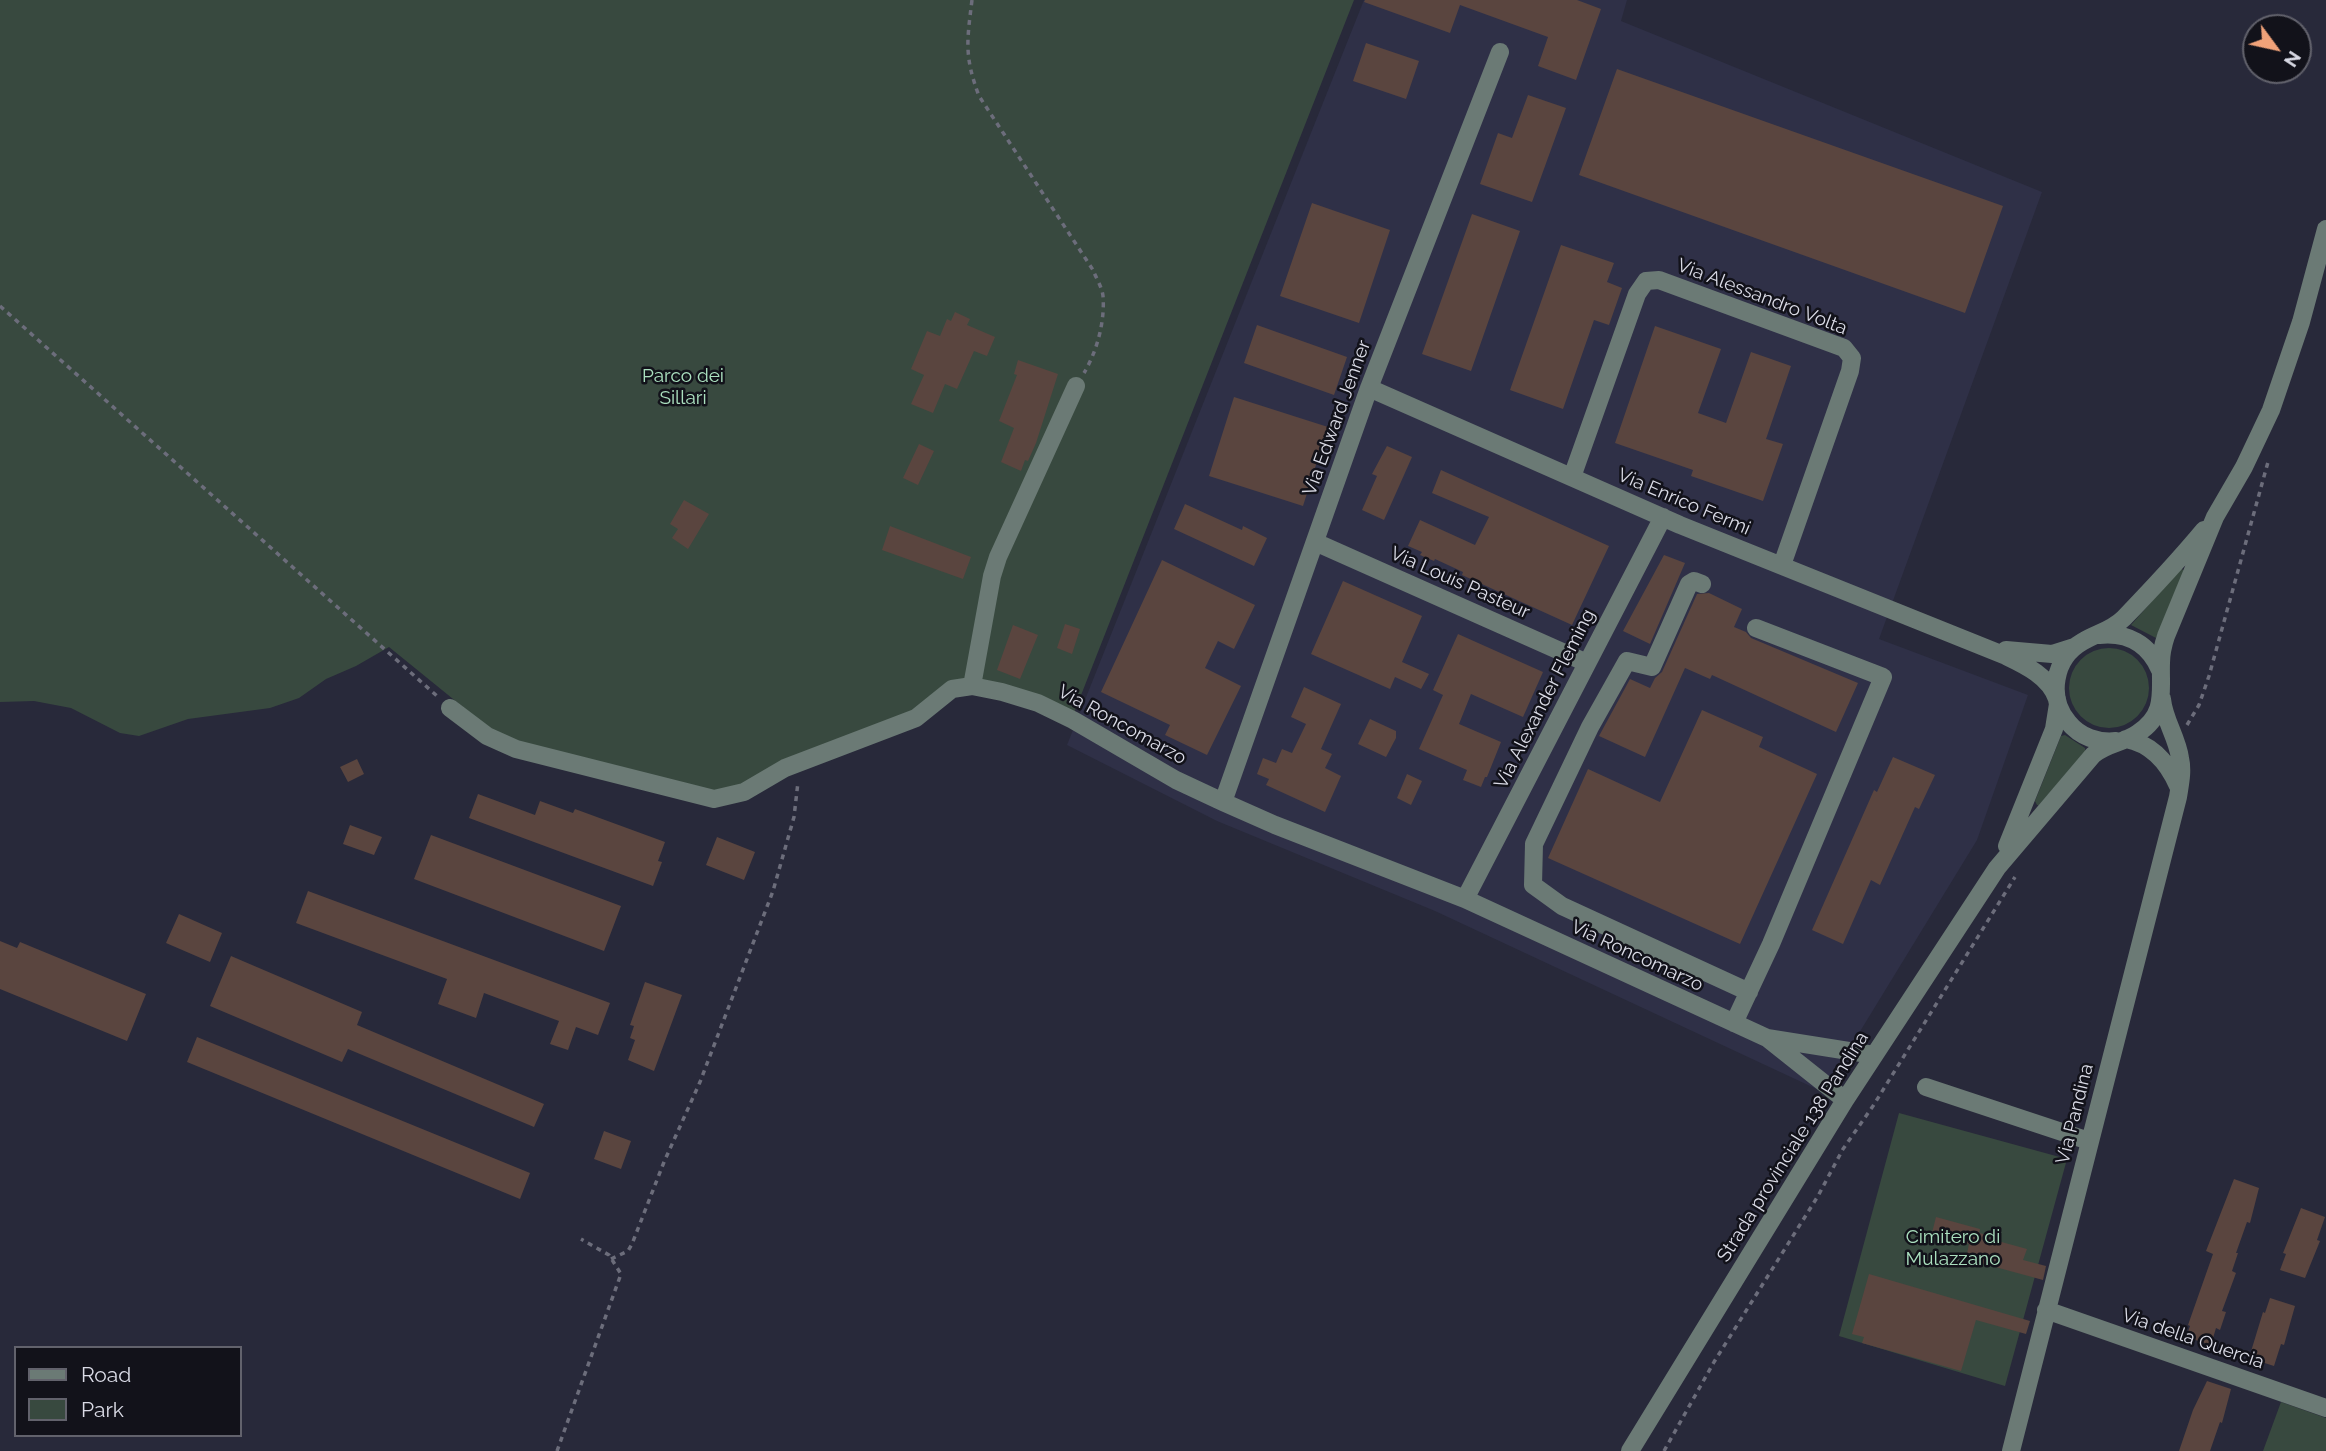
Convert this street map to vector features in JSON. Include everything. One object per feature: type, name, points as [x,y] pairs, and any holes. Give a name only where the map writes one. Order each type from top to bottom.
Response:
[{"type":"street","name":"Via Edward Jenner","points":[[1223,802],[1369,388],[1500,52]]},
{"type":"street","points":[[1997,869],[2093,755],[2105,746],[2137,734],[2158,711],[2162,698],[2161,655],[2166,636],[2215,517],[2244,467],[2271,410],[2301,322],[2326,229]]},
{"type":"street","name":"Via Alessandro Volta","points":[[1572,477],[1637,294],[1646,281],[1659,280],[1844,348],[1852,358],[1850,371],[1782,565]]},
{"type":"street","points":[[450,708],[487,736],[516,749],[714,800],[744,792],[785,768],[916,718],[953,689],[972,686],[992,576],[998,557],[1076,386]]},
{"type":"street","name":"Via Enrico Fermi","points":[[1369,388],[1663,517],[1985,646],[2034,672],[2052,688],[2057,702]]},
{"type":"street","name":"Via Alexander Fleming","points":[[1465,900],[1663,517]]},
{"type":"street","points":[[1997,869],[2056,722],[2056,685],[2060,666],[2066,656],[2078,644],[2112,628],[2124,618],[2215,517]]},
{"type":"street","name":"Via Louis Pasteur","points":[[1315,542],[1587,663]]},
{"type":"street","points":[[1702,584],[1694,581],[1689,583],[1651,667],[1627,661],[1590,727],[1534,845],[1533,885],[1562,906],[1749,992]]},
{"type":"street","points":[[1734,1023],[1883,677],[1756,628]]},
{"type":"street","points":[[2096,636],[2112,634],[2136,641],[2153,657],[2161,674]]},
{"type":"street","name":"Via Enrico Fermi","points":[[1985,646],[2041,655],[2061,652],[2078,644]]},
{"type":"street","name":"Via Roncomarzo","points":[[972,686],[1038,703],[1073,720],[1176,780],[1223,802],[1465,900],[1767,1038],[1845,1100]]},
{"type":"street","name":"Via Pandina","points":[[2011,1451],[2179,788],[2181,766],[2174,737],[2164,716],[2162,698]]},
{"type":"street","points":[[2057,702],[2068,722],[2080,733],[2098,741],[2124,739],[2147,747],[2170,767],[2179,788]]},
{"type":"street","name":"Strada provinciale 138 Pandina","points":[[1630,1451],[1845,1100],[1997,869]]},
{"type":"street","name":"Via Roncomarzo","points":[[1767,1038],[1874,1055]]},
{"type":"street","points":[[1926,1087],[2089,1141]]},
{"type":"street","name":"Via della Quercia","points":[[2046,1310],[2326,1408]]},
{"type":"path","points":[[972,0],[967,43],[969,69],[979,96],[1093,270],[1103,294],[1103,318],[1096,345],[1076,386]]},
{"type":"path","points":[[0,306],[450,708]]},
{"type":"path","points":[[2174,737],[2193,716],[2204,693],[2270,452]]},
{"type":"path","points":[[611,1259],[628,1251],[632,1244],[664,1162],[701,1082],[773,891],[794,817],[800,762]]},
{"type":"path","points":[[1664,1451],[1714,1362],[1818,1196],[1843,1149],[1873,1106],[2019,871]]},
{"type":"path","points":[[556,1451],[621,1274],[609,1255],[581,1239]]},
{"type":"shaded area","points":[[1364,0],[1627,0],[1621,21],[2042,192],[1879,639],[2028,695],[1977,840],[1823,1092],[1435,911],[1217,821],[1067,745]]},
{"type":"green space","name":"Parco dei Sillari","points":[[0,0],[1354,0],[1074,713],[976,679],[912,713],[742,786],[715,793],[520,744],[490,729],[389,647],[326,679],[299,698],[270,708],[188,719],[139,736],[120,733],[71,708],[34,701],[0,702]]},
{"type":"green space","points":[[2181,568],[2184,571],[2156,638],[2131,625]]},
{"type":"green space","points":[[2109,648],[2124,651],[2137,660],[2146,673],[2149,688],[2146,703],[2137,716],[2124,725],[2109,728],[2094,725],[2081,716],[2072,703],[2069,688],[2072,673],[2081,660],[2094,651]]},
{"type":"green space","points":[[2065,735],[2085,748],[2085,752],[2037,805],[2035,801],[2061,736]]},
{"type":"green space","name":"Cimitero di Mulazzano","points":[[1899,1113],[2067,1159],[2005,1386],[1839,1336]]},
{"type":"green space","points":[[2281,1402],[2326,1418],[2326,1451],[2263,1451]]},
{"type":"building","points":[[1577,0],[1601,9],[1576,80],[1538,66],[1548,37],[1460,5],[1450,33],[1364,2]]},
{"type":"building","points":[[1366,43],[1419,61],[1406,99],[1353,81]]},
{"type":"building","points":[[1617,69],[2003,206],[1965,313],[1579,175]]},
{"type":"building","points":[[1528,95],[1566,108],[1532,202],[1480,184],[1498,133],[1512,138]]},
{"type":"building","points":[[1312,203],[1390,230],[1359,323],[1280,296]]},
{"type":"building","points":[[1472,214],[1520,231],[1471,371],[1422,354]]},
{"type":"building","points":[[1561,245],[1614,263],[1607,282],[1622,288],[1609,325],[1594,320],[1563,409],[1510,390]]},
{"type":"building","points":[[955,312],[970,319],[967,325],[995,337],[987,356],[974,351],[957,389],[945,384],[933,413],[911,404],[924,375],[911,369],[927,331],[940,336],[947,319],[951,321]]},
{"type":"building","points":[[1257,325],[1347,357],[1334,395],[1244,363]]},
{"type":"building","points":[[1655,326],[1721,349],[1698,413],[1726,423],[1751,352],[1791,366],[1766,439],[1783,444],[1763,501],[1691,476],[1693,470],[1615,443]]},
{"type":"building","points":[[1018,360],[1058,374],[1036,443],[1021,471],[1001,462],[1014,428],[999,421],[1017,375],[1014,374]]},
{"type":"building","points":[[1234,397],[1328,427],[1303,506],[1209,476]]},
{"type":"building","points":[[919,444],[934,451],[918,485],[903,478]]},
{"type":"building","points":[[1387,446],[1412,457],[1384,520],[1362,510],[1377,476],[1372,474]]},
{"type":"building","points":[[1441,470],[1609,546],[1572,625],[1462,575],[1463,572],[1435,559],[1434,561],[1420,555],[1422,552],[1408,546],[1420,520],[1475,545],[1489,517],[1432,493]]},
{"type":"building","points":[[684,500],[709,514],[688,549],[672,538],[678,529],[670,524]]},
{"type":"building","points":[[1185,504],[1242,530],[1243,526],[1267,538],[1254,566],[1174,529]]},
{"type":"building","points":[[890,526],[971,557],[963,579],[882,550]]},
{"type":"building","points":[[1664,555],[1685,563],[1650,644],[1623,631]]},
{"type":"building","points":[[1162,560],[1255,605],[1234,649],[1218,641],[1205,668],[1241,686],[1207,755],[1165,735],[1170,725],[1101,692]]},
{"type":"building","points":[[1343,581],[1422,616],[1402,662],[1429,674],[1421,689],[1395,677],[1390,689],[1311,654]]},
{"type":"building","points":[[1709,593],[1742,609],[1734,627],[1746,632],[1751,638],[1858,683],[1836,732],[1712,675],[1710,679],[1685,668],[1645,757],[1599,736],[1630,679],[1650,688],[1662,672],[1697,594]]},
{"type":"building","points":[[1065,624],[1080,629],[1072,654],[1057,648]]},
{"type":"building","points":[[1013,625],[1038,635],[1020,679],[997,670]]},
{"type":"building","points":[[1458,634],[1543,672],[1523,717],[1471,694],[1459,724],[1501,742],[1481,787],[1463,780],[1467,770],[1419,749],[1443,695],[1433,690]]},
{"type":"building","points":[[1304,687],[1341,704],[1321,749],[1332,754],[1325,768],[1341,776],[1325,812],[1266,785],[1269,779],[1257,774],[1263,758],[1276,763],[1282,749],[1292,753],[1306,724],[1291,717]]},
{"type":"building","points":[[1702,710],[1763,737],[1759,747],[1817,774],[1740,944],[1548,858],[1588,769],[1660,802]]},
{"type":"building","points":[[1370,719],[1396,731],[1396,738],[1386,757],[1358,744]]},
{"type":"building","points":[[1893,757],[1935,775],[1919,809],[1915,807],[1880,885],[1871,880],[1843,944],[1812,930],[1874,790],[1877,792]]},
{"type":"building","points":[[357,759],[364,774],[348,782],[340,767]]},
{"type":"building","points":[[1407,774],[1422,781],[1411,805],[1397,798]]},
{"type":"building","points":[[478,794],[535,815],[540,801],[573,813],[575,809],[665,842],[658,861],[662,862],[653,886],[469,818]]},
{"type":"building","points":[[350,825],[382,837],[374,855],[343,844]]},
{"type":"building","points":[[431,835],[621,906],[604,951],[414,879]]},
{"type":"building","points":[[717,837],[755,852],[744,880],[706,865]]},
{"type":"building","points":[[308,891],[610,1003],[598,1035],[576,1027],[568,1050],[550,1044],[559,1021],[484,993],[476,1018],[438,1004],[447,979],[296,923]]},
{"type":"building","points":[[179,914],[222,933],[210,962],[166,943]]},
{"type":"building","points":[[0,941],[17,948],[20,942],[146,994],[127,1041],[0,989]]},
{"type":"building","points":[[231,956],[362,1012],[357,1025],[544,1104],[534,1127],[348,1049],[342,1062],[210,1006]]},
{"type":"building","points":[[645,982],[682,995],[654,1071],[628,1060],[635,1040],[630,1038],[634,1026],[630,1025]]},
{"type":"building","points":[[197,1037],[530,1173],[520,1199],[187,1062]]},
{"type":"building","points":[[604,1131],[631,1141],[621,1169],[594,1159]]},
{"type":"building","points":[[2234,1179],[2259,1188],[2250,1223],[2247,1222],[2236,1253],[2232,1271],[2236,1273],[2222,1311],[2226,1312],[2220,1330],[2216,1328],[2211,1345],[2186,1337],[2213,1254],[2206,1251]]},
{"type":"building","points":[[2301,1208],[2325,1217],[2317,1240],[2320,1241],[2305,1278],[2280,1270],[2286,1254],[2283,1253]]},
{"type":"building","points":[[1936,1217],[1980,1229],[1979,1233],[1988,1235],[1987,1238],[2027,1249],[2023,1260],[2046,1266],[2043,1280],[1966,1259],[1969,1244],[1932,1233]]},
{"type":"building","points":[[1869,1274],[2030,1321],[2026,1334],[1976,1320],[1961,1371],[1862,1343],[1864,1337],[1852,1334]]},
{"type":"building","points":[[2270,1298],[2295,1306],[2284,1345],[2281,1344],[2274,1366],[2249,1358]]},
{"type":"building","points":[[2207,1381],[2231,1389],[2222,1423],[2220,1422],[2210,1451],[2179,1451],[2193,1410]]}]
